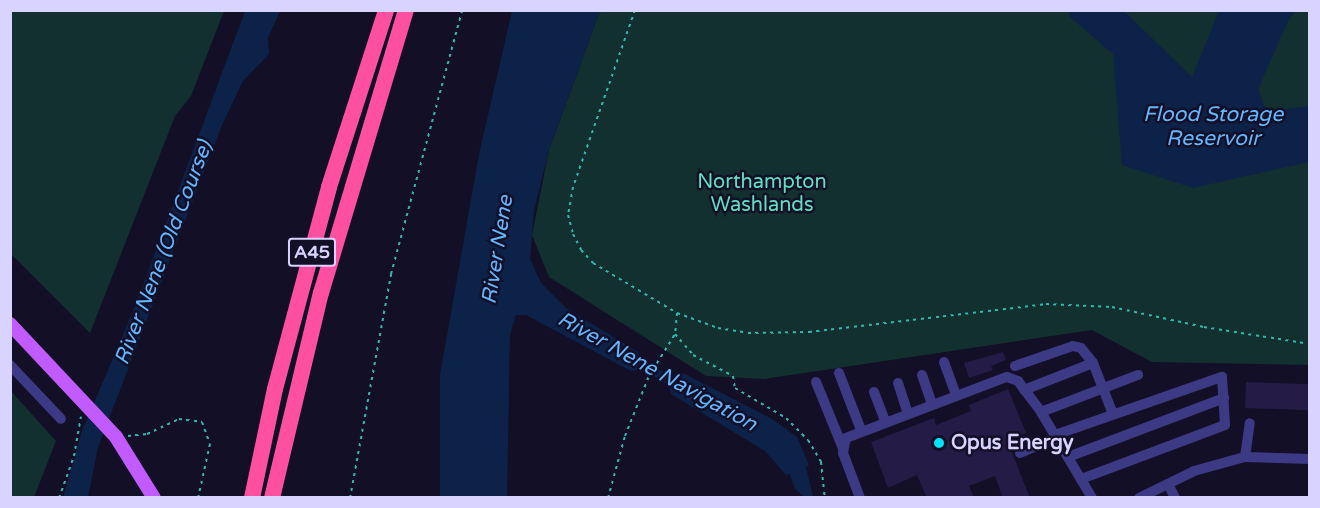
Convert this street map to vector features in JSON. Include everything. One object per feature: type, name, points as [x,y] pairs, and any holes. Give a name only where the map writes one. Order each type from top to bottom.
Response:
[{"type":"highway","name":"A45","points":[[252,498],[275,388],[329,187],[386,10]]},
{"type":"highway","name":"A45","points":[[272,498],[321,293],[406,10]]},
{"type":"main road","points":[[10,324],[113,434],[154,498]]},
{"type":"street","points":[[1015,366],[1073,346],[1085,351],[1093,363],[1113,414]]},
{"type":"street","points":[[944,362],[956,395]]},
{"type":"street","points":[[1024,390],[1093,363]]},
{"type":"street","points":[[10,365],[60,419]]},
{"type":"street","points":[[839,373],[861,430]]},
{"type":"street","points":[[922,375],[932,404]]},
{"type":"street","points":[[1041,412],[1138,375]]},
{"type":"street","points":[[843,448],[846,438],[861,430],[1007,376],[1018,381],[1041,412],[1092,498]]},
{"type":"street","points":[[1020,453],[1055,436],[1113,414],[1218,376],[1222,377],[1225,425],[1081,479]]},
{"type":"street","points":[[816,382],[843,448],[860,498]]},
{"type":"street","points":[[898,384],[908,413]]},
{"type":"street","points":[[874,392],[885,422]]},
{"type":"street","points":[[1068,457],[1224,398]]},
{"type":"street","points":[[1245,457],[1250,423]]},
{"type":"street","points":[[1139,498],[1194,471],[1245,457],[1310,459]]},
{"type":"street","points":[[1168,484],[1175,498]]},
{"type":"path","points":[[350,498],[391,274],[462,10]]},
{"type":"path","points":[[634,10],[573,188],[568,215],[580,250],[593,262],[677,313],[717,328],[748,333],[809,332],[1046,304],[1101,306],[1310,344]]},
{"type":"path","points":[[608,498],[625,436],[649,376],[675,334],[677,313]]},
{"type":"path","points":[[675,334],[693,356],[733,376],[735,388],[786,418],[808,440],[821,462],[825,498]]},
{"type":"path","points":[[59,498],[87,406]]},
{"type":"path","points":[[113,434],[147,434],[179,419],[202,422],[210,444],[198,498]]},
{"type":"green space","points":[[10,11],[224,11],[191,96],[175,116],[90,333],[11,254]]},
{"type":"green space","name":"Northampton Washlands","points":[[600,11],[1309,11],[1309,365],[1152,362],[1092,330],[764,379],[706,376],[549,277],[532,235],[549,150]]},
{"type":"green space","points":[[11,391],[56,441],[34,497],[11,497]]},
{"type":"water","name":"River Nene (Old Course)","points":[[245,11],[280,11],[268,38],[269,54],[243,81],[222,125],[98,447],[88,497],[63,498],[82,431],[136,304]]},
{"type":"water","points":[[512,11],[600,11],[549,150],[534,211],[530,259],[541,283],[566,308],[638,352],[642,361],[670,375],[683,373],[772,419],[797,437],[809,465],[806,467],[813,497],[804,497],[795,489],[790,474],[786,475],[765,451],[671,394],[669,385],[640,369],[631,371],[526,315],[516,315],[510,335],[507,497],[440,497],[440,375],[479,154]]},
{"type":"water","name":"Flood Storage Reservoir","points":[[1068,11],[1124,11],[1192,77],[1219,11],[1296,11],[1289,19],[1258,89],[1264,106],[1272,111],[1309,106],[1309,162],[1193,188],[1122,165],[1113,54],[1070,17]]},
{"type":"building","points":[[1003,352],[1006,360],[991,366],[993,370],[969,378],[964,363]]},
{"type":"building","points":[[1246,382],[1310,384],[1309,410],[1245,408]]},
{"type":"building","name":"Opus Energy","points":[[1008,389],[1026,433],[1007,440],[1030,498],[1003,498],[995,476],[969,486],[974,498],[927,498],[917,475],[888,488],[871,442],[934,418],[936,425],[971,411],[969,405]]},
{"type":"place","name":"Opus Energy","points":[[939,443]]},
{"type":"water label","name":"River Nene","points":[[498,250]]},
{"type":"water label","name":"River Nene Navigation","points":[[657,372]]}]
